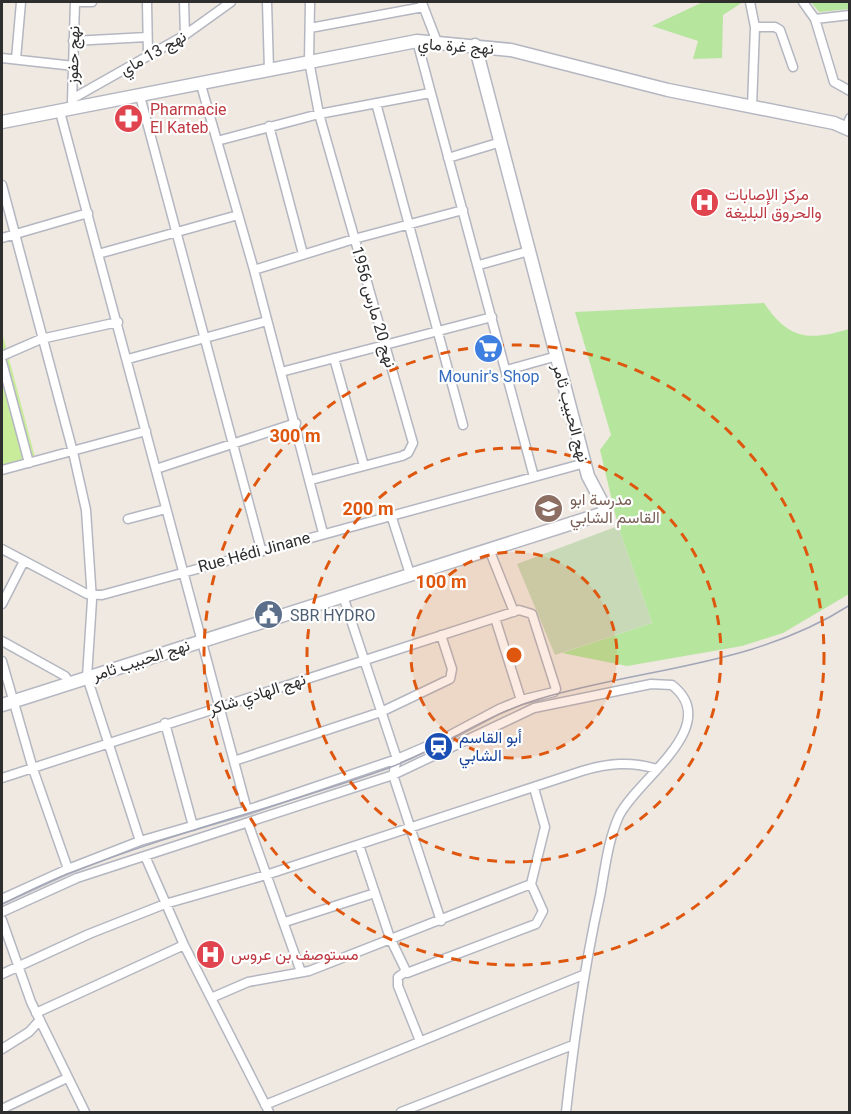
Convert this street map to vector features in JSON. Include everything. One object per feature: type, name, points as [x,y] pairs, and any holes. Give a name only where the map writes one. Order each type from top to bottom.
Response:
[{"type":"street","points":[[16,59],[21,2]]},
{"type":"street","points":[[75,2],[93,2]]},
{"type":"street","name":"نهج حفوز","points":[[75,2],[74,66],[68,106],[88,213],[247,810]]},
{"type":"street","points":[[147,2],[148,55]]},
{"type":"street","points":[[184,2],[185,34]]},
{"type":"street","name":"نهج 13 ماي","points":[[68,106],[185,34],[228,2]]},
{"type":"street","points":[[267,2],[269,70]]},
{"type":"street","name":"نهج 20 مارس 1956","points":[[310,2],[309,62],[320,114],[413,444],[408,453],[311,480]]},
{"type":"street","points":[[750,2],[755,27],[752,107]]},
{"type":"street","points":[[804,2],[815,19],[834,82],[849,91]]},
{"type":"street","points":[[310,28],[423,4],[437,42]]},
{"type":"street","points":[[815,19],[849,15]]},
{"type":"street","points":[[755,27],[776,27],[780,30],[793,67]]},
{"type":"street","points":[[74,41],[147,37]]},
{"type":"street","points":[[417,41],[479,265],[534,477]]},
{"type":"street","name":"نهج غرة ماي","points":[[2,122],[68,106],[201,85],[417,41],[475,45],[572,63],[668,90],[848,125]]},
{"type":"street","name":"نهج الحبيب ثامر","points":[[8,703],[604,513],[606,508],[591,484],[585,463],[475,45]]},
{"type":"street","points":[[2,58],[74,66]]},
{"type":"street","points":[[201,85],[296,423],[323,534]]},
{"type":"street","points":[[217,141],[320,114],[430,93]]},
{"type":"street","points":[[140,96],[174,232],[261,549]]},
{"type":"street","points":[[376,104],[464,424]]},
{"type":"street","points":[[269,126],[303,254]]},
{"type":"street","points":[[448,158],[501,142]]},
{"type":"street","points":[[2,185],[41,339],[73,452],[86,510],[91,596],[87,677],[110,742],[140,841]]},
{"type":"street","points":[[254,270],[354,239],[463,210]]},
{"type":"street","points":[[2,238],[88,213]]},
{"type":"street","points":[[98,254],[238,215]]},
{"type":"street","points":[[479,265],[529,251]]},
{"type":"street","points":[[281,372],[492,316]]},
{"type":"street","points":[[128,359],[267,321]]},
{"type":"street","points":[[2,356],[41,339],[117,322]]},
{"type":"street","points":[[507,370],[556,356]]},
{"type":"street","points":[[334,358],[363,466]]},
{"type":"street","points":[[2,362],[29,463]]},
{"type":"street","points":[[156,469],[296,423]]},
{"type":"street","points":[[2,470],[146,431]]},
{"type":"street","name":"Rue Hédi Jinane","points":[[91,596],[102,595],[261,549],[585,463]]},
{"type":"street","points":[[128,519],[166,509]]},
{"type":"street","points":[[391,515],[410,574]]},
{"type":"street","points":[[2,549],[91,596]]},
{"type":"street","points":[[2,899],[68,869],[140,841],[247,810],[397,759],[521,700],[556,690],[532,614],[524,610],[514,612],[489,549]]},
{"type":"street","points":[[2,604],[24,561]]},
{"type":"street","points":[[343,596],[397,759],[393,775],[441,921]]},
{"type":"street","name":"نهج الهادي شاكر","points":[[2,778],[165,723],[514,612]]},
{"type":"street","points":[[495,618],[521,700]]},
{"type":"street","points":[[234,761],[381,712],[452,676],[441,635]]},
{"type":"street","points":[[2,641],[65,676],[70,683]]},
{"type":"street","points":[[2,661],[8,703],[68,869]]},
{"type":"street","points":[[2,912],[77,878],[393,775],[534,708],[663,683],[672,685],[686,700],[688,710],[680,741],[627,803],[615,827],[583,975],[566,1113]]},
{"type":"street","points":[[165,723],[193,826]]},
{"type":"street","points":[[2,974],[89,934],[165,904],[359,845],[534,788],[614,764],[631,763],[657,769]]},
{"type":"street","points":[[420,1041],[398,986],[398,977],[405,972],[411,973],[536,924],[543,911],[531,884],[545,827],[534,788]]},
{"type":"street","points":[[249,823],[301,972]]},
{"type":"street","points":[[359,845],[390,938],[405,972]]},
{"type":"street","points":[[145,856],[184,945],[267,1109],[420,1041],[583,975]]},
{"type":"street","points":[[211,998],[248,982],[301,972],[441,921],[531,884]]},
{"type":"street","points":[[285,922],[375,893]]},
{"type":"street","points":[[2,920],[17,967],[38,1016],[85,1113]]},
{"type":"street","points":[[2,1049],[29,1032],[38,1016],[184,945]]},
{"type":"street","points":[[401,1113],[573,1045]]},
{"type":"street","points":[[3,1108],[68,1078]]},
{"type":"green space","points":[[703,2],[743,2],[723,15],[722,58],[693,59],[698,41],[652,26]]},
{"type":"green space","points":[[811,2],[849,2],[849,9],[819,12]]},
{"type":"green space","points":[[764,303],[773,315],[791,331],[811,336],[849,329],[849,594],[783,633],[742,646],[627,666],[562,653],[652,623],[618,526],[600,450],[611,435],[575,312]]},
{"type":"green space","points":[[2,332],[36,461],[2,469]]},
{"type":"green space","points":[[618,526],[652,623],[555,655],[517,564]]},
{"type":"tram line","points":[[2,904],[59,877],[106,859],[386,769],[519,706],[579,688],[737,654],[813,626],[850,605]]},
{"type":"place","name":"Pharmacie El Kateb","points":[[129,118]]},
{"type":"place","name":"مركز الإصابات والحروق البليغة","points":[[704,203]]},
{"type":"place","name":"Mounir's Shop","points":[[489,348]]},
{"type":"place","name":"مدرسة ابو القاسم الشابي","points":[[549,508]]},
{"type":"place","name":"SBR HYDRO","points":[[269,615]]},
{"type":"place","name":"أبو القاسم الشابي","points":[[438,746]]},
{"type":"place","name":"مستوصف بن عروس","points":[[210,954]]}]
